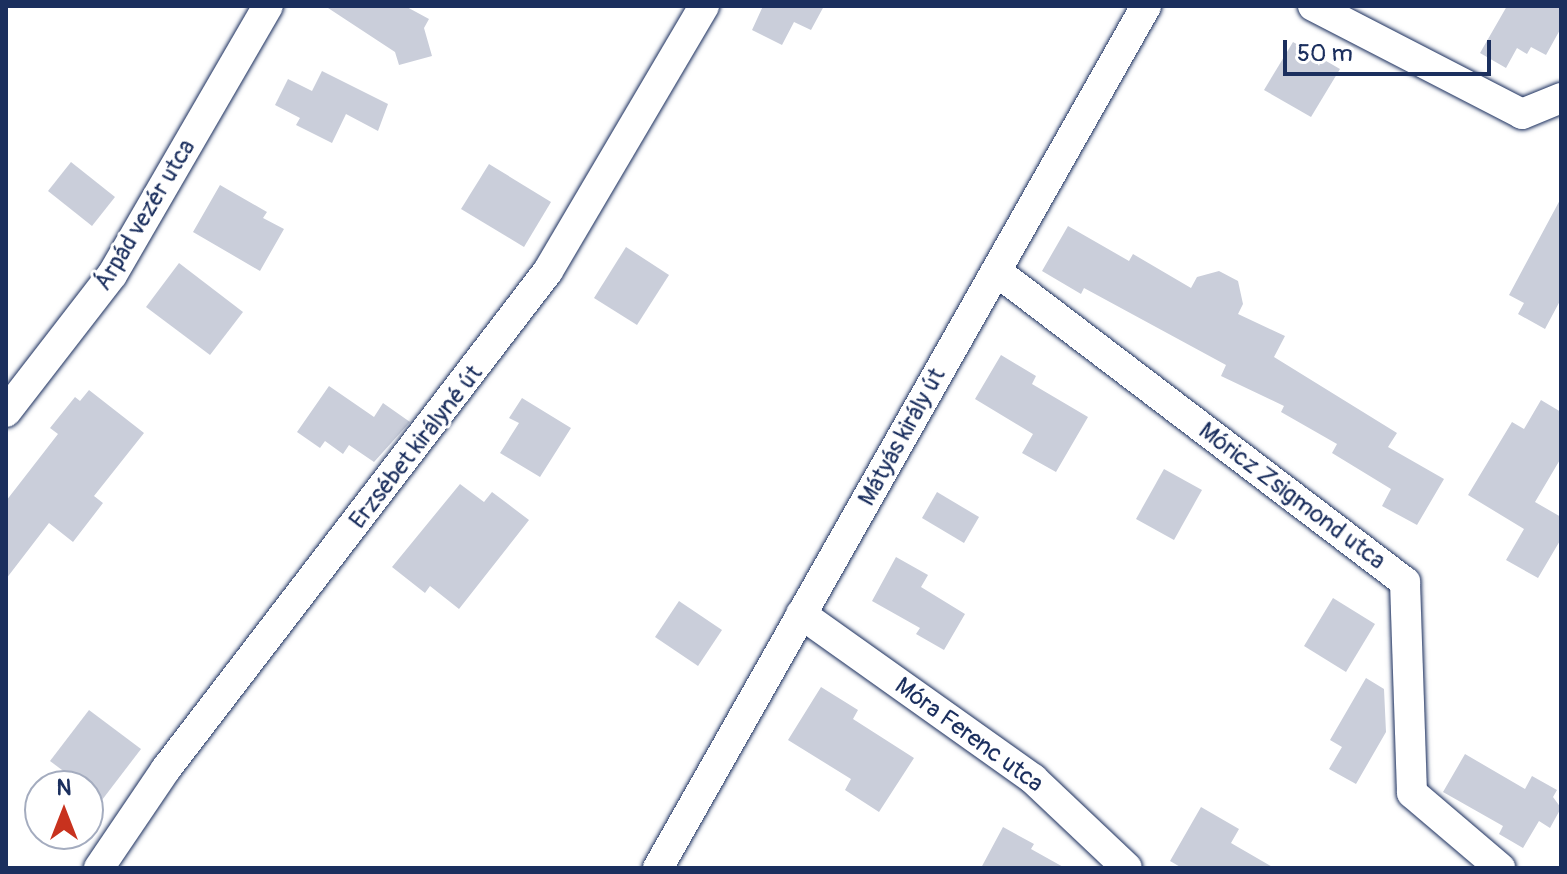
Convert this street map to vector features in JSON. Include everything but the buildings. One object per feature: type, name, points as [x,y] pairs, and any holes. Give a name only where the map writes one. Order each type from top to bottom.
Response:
[{"type":"street","name":"Árpád vezér utca","points":[[6,412],[112,275],[268,6]]},
{"type":"street","name":"Erzsébet királyné út","points":[[99,868],[166,769],[548,271],[704,6]]},
{"type":"street","name":"Mátyás király út","points":[[658,868],[1146,6]]},
{"type":"street","points":[[1313,6],[1522,114],[1561,98]]},
{"type":"street","name":"Móricz Zsigmond utca","points":[[996,271],[1405,582],[1412,793],[1500,868]]},
{"type":"street","name":"Móra Ferenc utca","points":[[801,614],[1033,779],[1127,868]]}]
